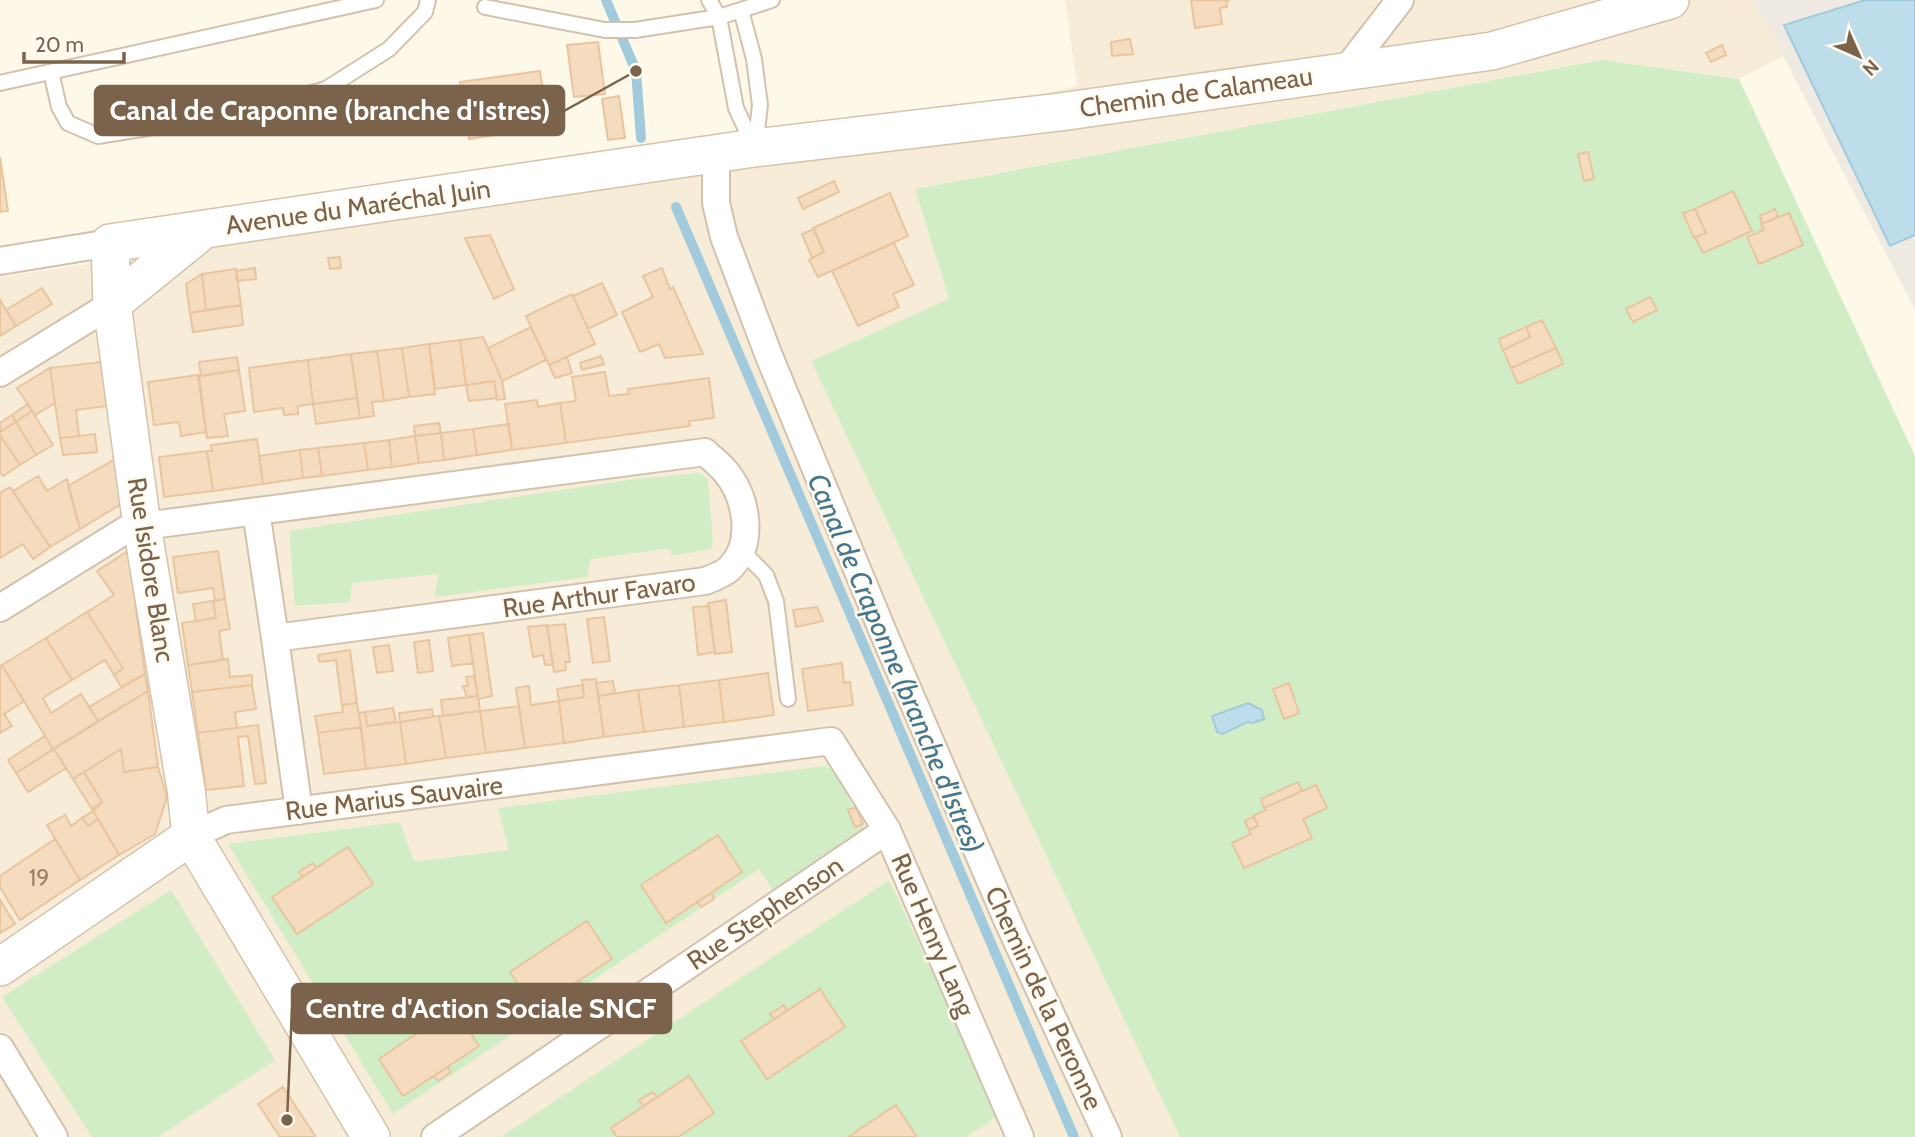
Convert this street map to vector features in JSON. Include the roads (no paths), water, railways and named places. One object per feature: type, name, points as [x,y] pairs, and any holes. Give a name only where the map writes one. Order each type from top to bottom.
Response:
[{"type":"main road","name":"Chemin de Calameau","points":[[716,154],[1060,112],[1492,51],[1670,0]]},
{"type":"main road","name":"Avenue du Maréchal Juin","points":[[110,243],[716,154]]},
{"type":"main road","points":[[112,304],[202,231]]},
{"type":"main road","name":"Rue Isidore Blanc","points":[[110,243],[112,304],[142,526],[186,789],[191,836]]},
{"type":"main road","points":[[191,836],[371,1137]]},
{"type":"main road","name":"Rue Marius Sauvaire","points":[[0,967],[191,836]]},
{"type":"street","points":[[1346,70],[1400,0]]},
{"type":"street","name":"Chemin de la Peronne","points":[[716,154],[716,203],[724,237],[769,356],[886,639],[1009,924],[1108,1137]]},
{"type":"street","name":"Avenue du Maréchal Juin","points":[[0,261],[110,243]]},
{"type":"street","points":[[0,373],[112,304]]},
{"type":"street","points":[[0,608],[129,528],[705,452],[726,472],[741,501],[746,528],[742,551]]},
{"type":"street","points":[[256,511],[299,811]]},
{"type":"street","name":"Rue Arthur Favaro","points":[[275,639],[705,581],[728,570],[742,551]]},
{"type":"street","name":"Rue Marius Sauvaire","points":[[191,836],[226,820],[831,741]]},
{"type":"street","name":"Rue Henry Lang","points":[[831,741],[887,831],[1020,1137]]},
{"type":"street","name":"Rue Stephenson","points":[[435,1137],[887,831]]},
{"type":"street","points":[[0,1048],[54,1137]]},
{"type":"lane","points":[[0,83],[376,0]]},
{"type":"lane","points":[[51,72],[59,107],[68,123],[97,136],[247,111],[326,89],[389,49],[425,12],[428,0]]},
{"type":"lane","points":[[709,0],[719,17],[736,108],[754,148]]},
{"type":"lane","points":[[485,7],[605,30],[635,30],[719,17],[772,0]]},
{"type":"lane","points":[[741,10],[754,59],[761,105],[754,148]]},
{"type":"lane","points":[[742,551],[766,575],[776,601],[788,699]]},
{"type":"water","points":[[1865,0],[1915,0],[1915,235],[1890,246],[1784,25]]},
{"type":"water","points":[[1248,703],[1262,710],[1264,719],[1247,722],[1223,734],[1217,732],[1212,716]]},
{"type":"waterway","name":"Canal de Craponne (branche d'Istres)","points":[[606,0],[636,71],[641,138]]},
{"type":"waterway","name":"Canal de Craponne (branche d'Istres)","points":[[676,207],[1074,1137]]},
{"type":"place","name":"Canal de Craponne (branche d'Istres)","points":[[636,71]]},
{"type":"place","name":"Centre d'Action Sociale SNCF","points":[[287,1120]]}]
